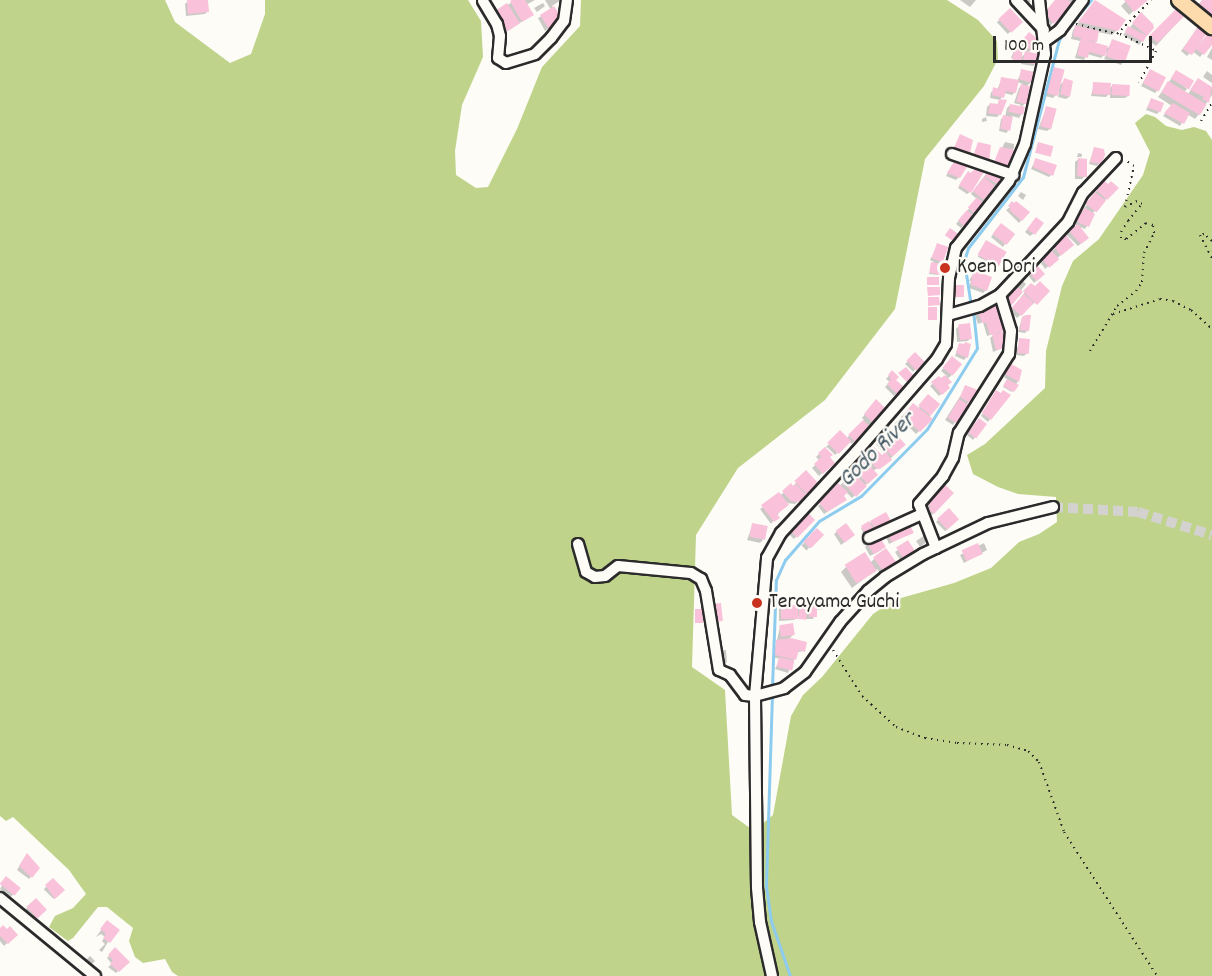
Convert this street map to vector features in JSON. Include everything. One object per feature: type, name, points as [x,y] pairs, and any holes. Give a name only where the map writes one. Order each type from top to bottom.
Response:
[{"type":"main road","points":[[1179,0],[1212,27]]},
{"type":"street","points":[[483,0],[495,0]]},
{"type":"street","points":[[483,0],[497,24],[500,36],[498,58],[506,63],[535,54],[551,38],[564,21],[567,0]]},
{"type":"street","points":[[1016,0],[1045,36]]},
{"type":"street","points":[[772,976],[760,922],[757,888],[755,696],[767,558],[772,545],[937,359],[946,344],[949,278],[956,248],[1013,175],[1025,144],[1042,75],[1045,36],[1039,0]]},
{"type":"street","points":[[1045,36],[1067,21],[1083,0]]},
{"type":"street","points":[[952,154],[1013,175]]},
{"type":"street","points":[[948,315],[980,306],[1000,295],[1062,229],[1083,192],[1116,158]]},
{"type":"street","points":[[936,548],[922,514],[921,500],[943,476],[953,458],[960,433],[1009,354],[1011,331],[1000,295]]},
{"type":"street","points":[[578,544],[586,572],[595,577],[605,576],[618,566],[691,573],[701,579],[706,591],[719,670],[730,675],[746,695],[755,696],[784,688],[805,672],[827,640],[868,591],[885,577],[936,548],[988,523],[1053,507]]},
{"type":"street","points":[[869,538],[922,514]]},
{"type":"street","points":[[0,913],[4,902],[96,976]]},
{"type":"path","points":[[1118,33],[1151,0]]},
{"type":"path","points":[[1067,21],[1118,33],[1156,51],[1139,83]]},
{"type":"path","points":[[1201,121],[1212,103]]},
{"type":"path","points":[[1090,351],[1112,314],[1142,282],[1144,253],[1155,228],[1150,222],[1146,223],[1126,239],[1121,237],[1124,227],[1142,204],[1137,201],[1125,207],[1134,166],[1116,158]]},
{"type":"path","points":[[1212,241],[1204,234],[1200,235],[1212,259]]},
{"type":"path","points":[[1112,314],[1160,299],[1173,301],[1191,310],[1212,329]]},
{"type":"path","points":[[827,640],[862,696],[896,727],[936,739],[1007,745],[1028,751],[1039,762],[1064,832],[1157,976]]},
{"type":"green space","points":[[0,0],[165,0],[175,22],[230,63],[251,54],[265,14],[265,0],[468,0],[481,21],[483,57],[462,105],[455,151],[456,175],[476,188],[488,187],[517,129],[542,67],[580,26],[581,0],[947,0],[978,20],[997,41],[998,59],[984,86],[925,159],[895,309],[825,400],[738,468],[696,535],[692,667],[725,690],[732,815],[754,831],[773,815],[791,716],[803,695],[822,677],[873,614],[894,600],[954,583],[991,568],[1019,542],[1039,534],[1057,522],[1056,497],[1018,494],[998,487],[973,474],[967,455],[985,444],[1045,388],[1046,351],[1062,286],[1073,261],[1099,239],[1143,175],[1150,152],[1135,123],[1146,114],[1155,117],[1166,126],[1182,130],[1194,127],[1206,131],[1212,140],[1212,976],[178,976],[172,972],[165,959],[143,963],[135,957],[129,941],[133,928],[107,907],[98,907],[68,941],[49,927],[55,916],[73,908],[86,894],[69,870],[13,817],[6,821],[0,816]]},
{"type":"building","points":[[187,0],[208,0],[209,12],[188,14]]},
{"type":"building","points":[[525,0],[534,15],[522,22],[510,1]]},
{"type":"building","points":[[1055,0],[1068,0],[1073,4],[1054,24],[1044,13]]},
{"type":"building","points":[[1095,0],[1126,20],[1118,31],[1078,22]]},
{"type":"building","points":[[1124,0],[1148,0],[1134,12]]},
{"type":"building","points":[[1202,0],[1212,0],[1212,23],[1195,9]]},
{"type":"building","points":[[507,3],[520,23],[507,31],[494,11]]},
{"type":"building","points":[[554,6],[562,18],[549,29],[540,15]]},
{"type":"building","points":[[1010,8],[1023,22],[1011,33],[998,19]]},
{"type":"building","points":[[1176,9],[1184,17],[1158,43],[1150,35]]},
{"type":"building","points":[[1141,12],[1154,28],[1147,36],[1132,23]]},
{"type":"building","points":[[1075,25],[1099,31],[1097,42],[1085,40],[1108,46],[1105,56],[1089,52],[1088,58],[1077,55],[1081,38],[1073,36]]},
{"type":"building","points":[[1199,25],[1208,31],[1192,55],[1183,49]]},
{"type":"building","points":[[1128,26],[1147,36],[1143,42],[1125,32]]},
{"type":"building","points":[[1029,32],[1040,41],[1032,51],[1021,42]]},
{"type":"building","points":[[1208,33],[1212,37],[1212,45],[1204,55],[1196,49]]},
{"type":"building","points":[[1112,39],[1131,46],[1125,63],[1106,56]]},
{"type":"building","points":[[1014,46],[1023,47],[1021,61],[1013,60]]},
{"type":"building","points":[[1025,51],[1039,54],[1036,65],[1023,62]]},
{"type":"building","points":[[1054,67],[1065,70],[1058,96],[1047,93]]},
{"type":"building","points":[[1021,69],[1035,72],[1032,83],[1019,79]]},
{"type":"building","points":[[1150,69],[1166,77],[1159,91],[1143,83]]},
{"type":"building","points":[[1176,70],[1194,81],[1189,89],[1171,79]]},
{"type":"building","points":[[1001,77],[1019,80],[1016,93],[1006,91],[1004,98],[992,95],[993,87],[999,89]]},
{"type":"building","points":[[1064,78],[1073,81],[1070,97],[1060,94]]},
{"type":"building","points":[[1198,78],[1212,87],[1209,103],[1202,99],[1204,97],[1190,90]]},
{"type":"building","points":[[1168,81],[1207,104],[1200,115],[1161,92]]},
{"type":"building","points":[[1093,82],[1111,83],[1110,95],[1092,94]]},
{"type":"building","points":[[1021,84],[1032,87],[1027,104],[1016,101]]},
{"type":"building","points":[[1112,84],[1130,85],[1129,96],[1111,95]]},
{"type":"building","points":[[1151,98],[1164,103],[1160,112],[1147,107]]},
{"type":"building","points":[[999,99],[1007,100],[1001,115],[988,113],[990,103],[998,104]]},
{"type":"building","points":[[1173,103],[1190,113],[1184,124],[1164,113]]},
{"type":"building","points":[[1010,104],[1025,107],[1023,115],[1008,112]]},
{"type":"building","points":[[1046,106],[1057,109],[1051,129],[1041,126]]},
{"type":"building","points":[[1003,115],[1013,117],[1010,131],[1000,129]]},
{"type":"building","points":[[960,134],[973,140],[969,157],[953,150]]},
{"type":"building","points":[[978,142],[991,145],[989,163],[972,159]]},
{"type":"building","points":[[1038,142],[1053,146],[1051,157],[1035,153]]},
{"type":"building","points":[[1000,147],[1016,150],[1011,170],[993,165]]},
{"type":"building","points":[[1094,147],[1104,149],[1105,155],[1101,164],[1090,162]]},
{"type":"building","points":[[957,157],[967,167],[960,178],[947,173]]},
{"type":"building","points":[[1035,158],[1057,165],[1053,176],[1033,167]]},
{"type":"building","points":[[1078,158],[1087,159],[1087,177],[1077,176]]},
{"type":"building","points":[[977,168],[984,172],[971,193],[959,185],[968,171],[970,173]]},
{"type":"building","points":[[988,168],[1002,176],[999,185],[985,177]]},
{"type":"building","points":[[984,177],[995,186],[984,200],[973,191]]},
{"type":"building","points":[[1103,180],[1108,184],[1111,181],[1119,188],[1107,200],[1095,189]]},
{"type":"building","points":[[1095,192],[1106,201],[1096,212],[1086,204]]},
{"type":"building","points":[[977,197],[984,203],[975,213],[968,208]]},
{"type":"building","points":[[1012,201],[1014,203],[1016,201],[1030,212],[1022,221],[1009,210],[1011,208],[1008,206]]},
{"type":"building","points":[[1085,208],[1095,214],[1089,227],[1075,221],[1080,209],[1083,211]]},
{"type":"building","points":[[967,210],[974,216],[965,226],[958,221]]},
{"type":"building","points":[[1036,217],[1044,223],[1035,235],[1027,229]]},
{"type":"building","points":[[1001,223],[1015,234],[1007,245],[992,234]]},
{"type":"building","points":[[1073,224],[1074,227],[1078,224],[1089,238],[1081,244],[1067,229]]},
{"type":"building","points":[[950,228],[960,235],[955,242],[945,235]]},
{"type":"building","points":[[1066,235],[1074,245],[1061,256],[1053,246]]},
{"type":"building","points":[[986,240],[1007,252],[998,267],[978,255]]},
{"type":"building","points":[[937,243],[948,247],[943,262],[932,258]]},
{"type":"building","points":[[1052,251],[1059,259],[1049,268],[1042,260]]},
{"type":"building","points":[[931,262],[942,264],[940,275],[929,273]]},
{"type":"building","points":[[1037,265],[1045,274],[1037,281],[1029,272]]},
{"type":"building","points":[[973,270],[992,277],[987,291],[971,285]]},
{"type":"building","points":[[927,277],[939,277],[939,285],[927,285]]},
{"type":"building","points":[[1040,281],[1050,291],[1037,305],[1023,291],[1031,283],[1035,286]]},
{"type":"building","points":[[955,285],[964,285],[964,297],[955,297]]},
{"type":"building","points":[[1016,285],[1023,292],[1011,306],[1006,302],[1008,299],[1005,296]]},
{"type":"building","points":[[927,287],[940,287],[940,295],[928,296]]},
{"type":"building","points":[[1024,294],[1034,303],[1022,316],[1012,307]]},
{"type":"building","points":[[928,297],[939,297],[940,305],[928,306]]},
{"type":"building","points":[[998,303],[1003,315],[983,324],[978,312]]},
{"type":"building","points":[[928,307],[937,307],[937,320],[928,320]]},
{"type":"building","points":[[1031,315],[1029,331],[1020,330],[1022,317]]},
{"type":"building","points":[[1003,316],[1007,329],[990,335],[986,321]]},
{"type":"building","points":[[970,323],[972,339],[960,340],[958,324]]},
{"type":"building","points":[[1006,331],[1007,348],[996,350],[992,334]]},
{"type":"building","points":[[1019,338],[1030,339],[1029,354],[1018,353]]},
{"type":"building","points":[[965,342],[971,344],[968,358],[956,353],[959,343],[964,344]]},
{"type":"building","points":[[915,352],[925,362],[916,370],[907,360]]},
{"type":"building","points":[[952,356],[962,364],[953,376],[943,368]]},
{"type":"building","points":[[1011,364],[1022,370],[1019,382],[1005,374]]},
{"type":"building","points":[[906,367],[914,376],[907,382],[898,373]]},
{"type":"building","points":[[892,370],[899,377],[896,380],[904,387],[897,394],[887,384],[891,379],[888,375]]},
{"type":"building","points":[[945,375],[952,382],[948,385],[950,388],[942,395],[931,382]]},
{"type":"building","points":[[1007,379],[1019,385],[1014,392],[1003,386]]},
{"type":"building","points":[[965,385],[978,390],[970,403],[960,397]]},
{"type":"building","points":[[996,390],[1001,393],[1003,390],[1011,395],[991,420],[982,413]]},
{"type":"building","points":[[928,394],[940,404],[931,416],[918,405]]},
{"type":"building","points":[[876,399],[886,409],[873,423],[864,414]]},
{"type":"building","points":[[959,399],[969,405],[958,424],[948,418]]},
{"type":"building","points":[[913,403],[933,419],[920,432],[903,416]]},
{"type":"building","points":[[979,418],[987,424],[976,438],[968,432]]},
{"type":"building","points":[[863,420],[870,427],[855,442],[848,435]]},
{"type":"building","points":[[892,429],[906,445],[892,457],[878,441]]},
{"type":"building","points":[[840,430],[851,441],[839,454],[827,443]]},
{"type":"building","points":[[825,447],[833,455],[830,457],[835,463],[823,474],[814,464],[821,457],[818,453]]},
{"type":"building","points":[[874,447],[882,455],[886,452],[892,460],[880,469],[877,469],[864,455]]},
{"type":"building","points":[[862,457],[878,475],[868,484],[852,466]]},
{"type":"building","points":[[806,470],[818,483],[807,494],[794,481]]},
{"type":"building","points":[[852,472],[867,486],[856,497],[842,481]]},
{"type":"building","points":[[942,482],[954,493],[934,514],[928,509],[931,507],[927,504],[931,499],[929,496]]},
{"type":"building","points":[[791,483],[793,486],[796,484],[806,495],[799,502],[791,501],[782,491]]},
{"type":"building","points":[[838,483],[848,492],[844,496],[847,500],[827,512],[819,503]]},
{"type":"building","points":[[779,492],[789,505],[777,514],[780,518],[774,522],[761,505]]},
{"type":"building","points":[[949,508],[959,519],[947,530],[937,519]]},
{"type":"building","points":[[886,512],[891,521],[875,529],[870,521]]},
{"type":"building","points":[[808,513],[815,520],[797,538],[790,531]]},
{"type":"building","points":[[869,521],[874,530],[865,534],[861,526]]},
{"type":"building","points":[[908,522],[914,533],[892,542],[887,533]]},
{"type":"building","points":[[752,523],[768,526],[765,540],[749,537]]},
{"type":"building","points":[[846,523],[855,535],[845,543],[836,531]]},
{"type":"building","points":[[817,528],[824,535],[811,549],[804,541]]},
{"type":"building","points":[[879,536],[886,547],[874,554],[867,543]]},
{"type":"building","points":[[908,540],[915,551],[903,558],[896,547]]},
{"type":"building","points":[[978,543],[983,554],[966,561],[962,550]]},
{"type":"building","points":[[886,548],[896,562],[883,571],[873,557]]},
{"type":"building","points":[[865,552],[877,571],[856,583],[845,565]]},
{"type":"building","points":[[809,601],[817,601],[817,617],[809,617]]},
{"type":"building","points":[[721,603],[723,621],[712,622],[710,604]]},
{"type":"building","points":[[800,604],[808,605],[806,620],[798,619]]},
{"type":"building","points":[[781,605],[798,605],[798,619],[781,619]]},
{"type":"building","points":[[695,609],[703,609],[703,623],[695,623]]},
{"type":"building","points":[[793,623],[795,635],[781,637],[779,625]]},
{"type":"building","points":[[791,638],[807,642],[805,652],[799,650],[796,660],[775,655],[776,640]]},
{"type":"building","points":[[779,657],[795,661],[792,671],[777,667]]},
{"type":"building","points":[[27,853],[40,868],[32,878],[19,866]]},
{"type":"building","points":[[6,876],[21,888],[14,896],[0,884]]},
{"type":"building","points":[[53,878],[65,890],[55,899],[45,885]]},
{"type":"building","points":[[36,898],[47,910],[37,919],[26,907]]},
{"type":"building","points":[[107,920],[120,930],[110,943],[103,938],[106,934],[100,929]]},
{"type":"building","points":[[3,925],[7,929],[10,926],[18,935],[8,944],[0,936],[0,928]]},
{"type":"building","points":[[115,947],[130,962],[119,972],[110,964],[113,960],[108,955]]},
{"type":"waterway","name":"Godo River","points":[[1070,25],[1091,0]]},
{"type":"waterway","name":"Godo River","points":[[971,306],[964,261],[968,248],[1023,177],[1059,40],[1064,32]]},
{"type":"waterway","name":"Godo River","points":[[772,687],[776,580],[785,560],[819,521],[861,496],[927,429],[977,348],[973,312]]},
{"type":"waterway","name":"Godo River","points":[[772,694],[766,886],[771,921],[790,976]]},
{"type":"tunnel","points":[[1053,507],[1138,512],[1212,535]]},
{"type":"place","name":"Koen Dori","points":[[945,268]]},
{"type":"place","name":"Terayama Guchi","points":[[757,603]]}]
